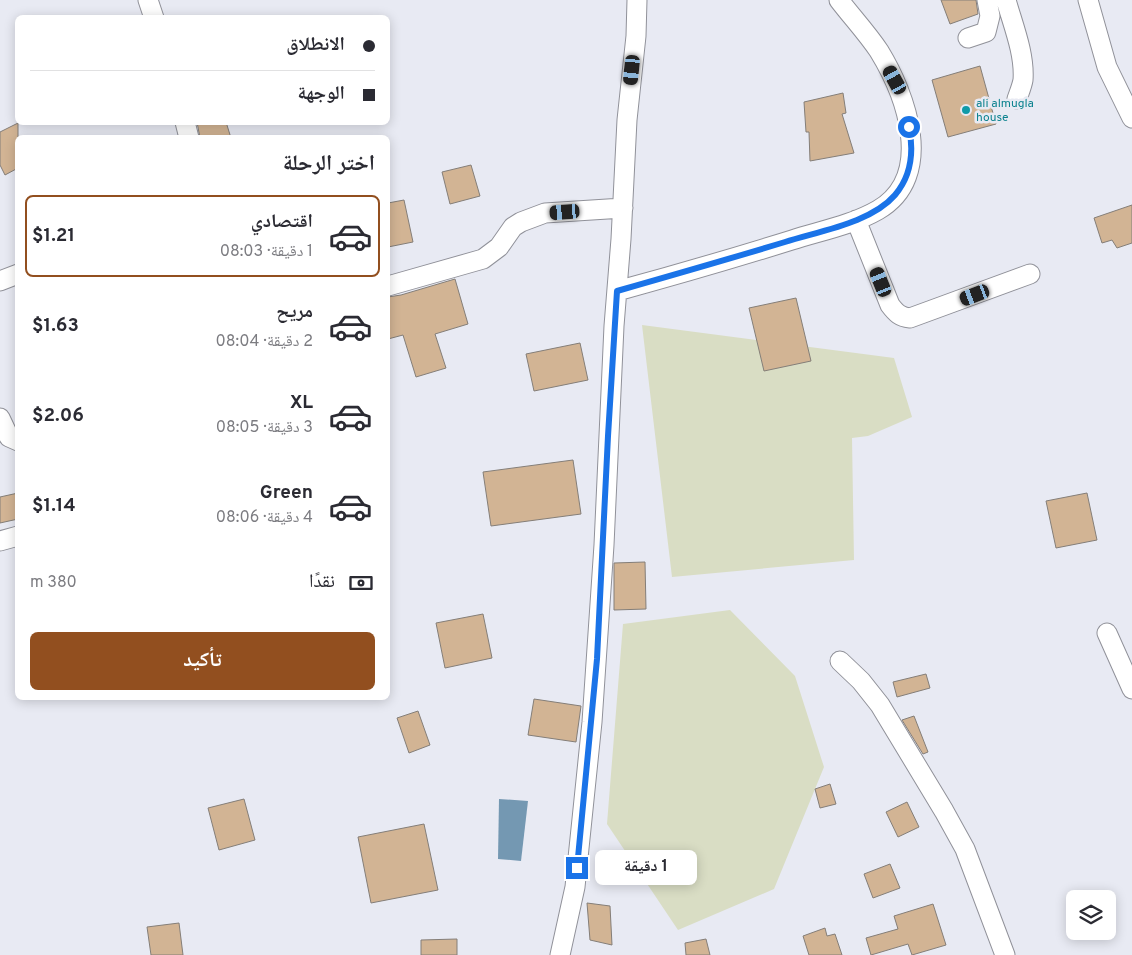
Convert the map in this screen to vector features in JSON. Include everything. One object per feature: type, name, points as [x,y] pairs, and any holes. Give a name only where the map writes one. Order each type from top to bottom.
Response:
[{"type":"street","points":[[148,0],[153,15]]},
{"type":"street","points":[[560,955],[575,887],[592,722],[627,120],[636,36],[637,0]]},
{"type":"street","points":[[617,291],[722,262],[856,220],[879,210],[903,185],[910,170],[912,144],[905,110],[895,80],[878,49],[839,0]]},
{"type":"street","points":[[968,38],[986,32],[990,16],[986,0]]},
{"type":"street","points":[[1006,0],[1020,49],[1022,66],[1023,80],[1017,99]]},
{"type":"street","points":[[1088,0],[1107,67],[1132,118]]},
{"type":"street","points":[[390,285],[483,259],[499,246],[513,227],[533,216],[545,213],[623,208]]},
{"type":"street","points":[[856,220],[890,305],[896,313],[905,318],[910,318],[1030,274]]},
{"type":"street","points":[[0,281],[15,275]]},
{"type":"street","points":[[0,418],[9,437],[15,440]]},
{"type":"street","points":[[0,541],[15,537]]},
{"type":"street","points":[[1107,633],[1132,689]]},
{"type":"street","points":[[840,661],[861,681],[880,705],[944,811],[965,849],[1005,955]]},
{"type":"green space","points":[[642,325],[894,358],[912,417],[868,436],[852,438],[854,560],[672,577]]},
{"type":"green space","points":[[730,610],[795,676],[824,767],[774,889],[678,930],[607,824],[623,624]]},
{"type":"water","points":[[499,799],[528,801],[521,861],[498,859]]},
{"type":"building","points":[[941,0],[976,0],[978,14],[950,24]]},
{"type":"building","name":"ali almugla house","points":[[980,66],[996,124],[948,137],[932,80]]},
{"type":"building","points":[[843,93],[846,113],[842,114],[854,153],[810,161],[809,132],[806,132],[804,102]]},
{"type":"building","points":[[15,124],[18,125],[18,135],[15,135],[15,170],[5,175],[0,165],[0,132]]},
{"type":"building","points":[[198,125],[227,125],[230,135],[199,135]]},
{"type":"building","points":[[471,165],[480,196],[450,204],[442,172]]},
{"type":"building","points":[[404,200],[413,242],[390,247],[390,203]]},
{"type":"building","points":[[1132,205],[1132,243],[1117,248],[1112,240],[1102,243],[1094,218]]},
{"type":"building","points":[[455,279],[468,324],[435,334],[446,368],[416,377],[403,335],[390,338],[390,297]]},
{"type":"building","points":[[796,298],[811,361],[764,371],[749,308]]},
{"type":"building","points":[[580,343],[588,380],[534,391],[526,354]]},
{"type":"building","points":[[573,460],[581,514],[491,526],[483,472]]},
{"type":"building","points":[[1087,493],[1097,540],[1056,548],[1046,501]]},
{"type":"building","points":[[15,494],[15,520],[0,523],[0,497]]},
{"type":"building","points":[[645,562],[646,609],[614,610],[614,563]]},
{"type":"building","points":[[483,614],[492,658],[445,668],[436,623]]},
{"type":"building","points":[[926,674],[930,688],[897,697],[893,682]]},
{"type":"building","points":[[534,699],[581,706],[576,742],[528,735]]},
{"type":"building","points":[[418,711],[430,745],[409,753],[397,718]]},
{"type":"building","points":[[914,716],[928,752],[923,754],[902,720]]},
{"type":"building","points":[[830,784],[836,804],[820,808],[815,789]]},
{"type":"building","points":[[244,799],[255,840],[219,850],[208,808]]},
{"type":"building","points":[[907,802],[919,827],[898,837],[886,812]]},
{"type":"building","points":[[424,824],[438,890],[371,903],[358,837]]},
{"type":"building","points":[[890,864],[900,888],[873,898],[864,874]]},
{"type":"building","points":[[587,903],[610,906],[612,945],[590,940]]},
{"type":"building","points":[[933,904],[946,945],[912,955],[908,944],[871,955],[866,938],[898,929],[894,916]]},
{"type":"building","points":[[179,923],[183,955],[151,955],[147,927]]},
{"type":"building","points":[[825,928],[827,936],[835,934],[842,955],[809,955],[803,936]]},
{"type":"building","points":[[457,939],[457,955],[421,955],[421,940]]},
{"type":"building","points":[[706,939],[710,955],[686,955],[685,943]]},
{"type":"place","name":"ali almugla house","points":[[966,110]]},
{"type":"route","points":[[577,868],[597,659],[617,291],[722,262],[841,225],[879,210],[903,185],[910,170],[912,144],[909,127]]}]
